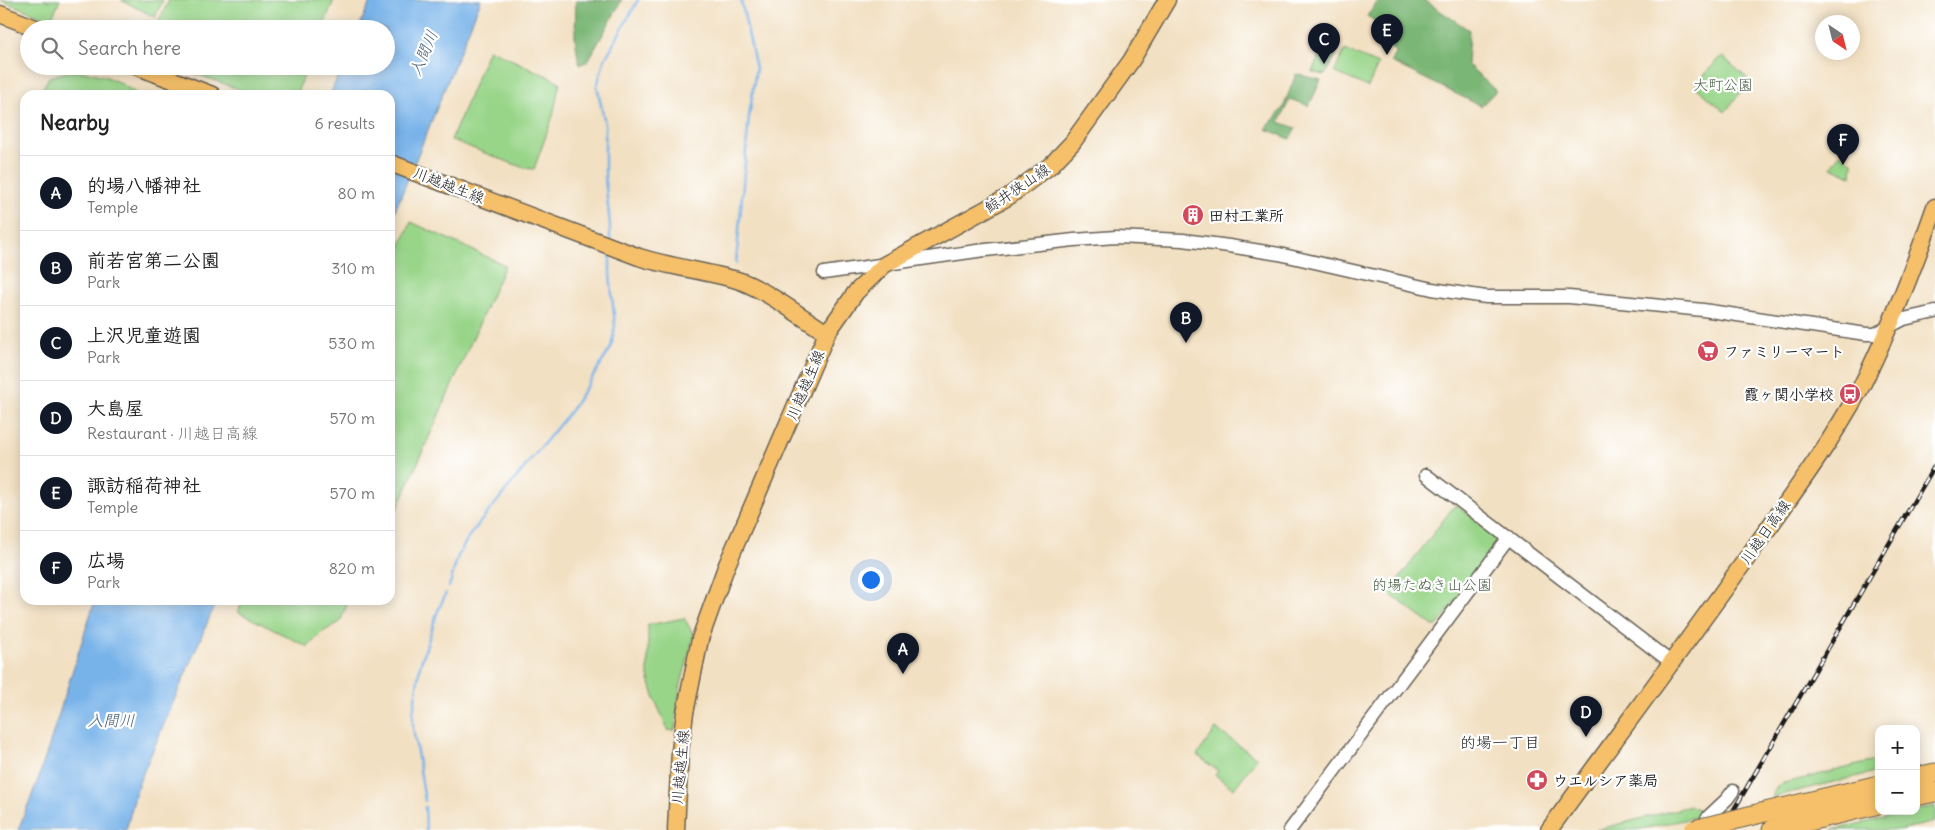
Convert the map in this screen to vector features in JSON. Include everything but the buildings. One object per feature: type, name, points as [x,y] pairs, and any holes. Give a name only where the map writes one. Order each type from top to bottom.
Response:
[{"type":"highway","points":[[1920,775],[1935,773]]},
{"type":"highway","points":[[1694,830],[1875,786]]},
{"type":"highway","points":[[1920,795],[1935,792]]},
{"type":"highway","points":[[1772,830],[1875,806]]},
{"type":"highway","points":[[1808,830],[1875,806]]},
{"type":"main road","name":"鯨井狭山線","points":[[827,333],[856,292],[884,265],[992,207],[1025,186],[1057,160],[1084,128],[1131,61],[1167,0]]},
{"type":"main road","points":[[0,14],[20,22]]},
{"type":"main road","points":[[160,75],[199,90]]},
{"type":"main road","name":"川越越生線","points":[[395,165],[625,252],[668,266],[737,280],[755,287],[827,333],[726,567],[700,639],[685,713],[680,752],[676,830]]},
{"type":"main road","name":"川越日高線","points":[[1549,830],[1672,663],[1837,428],[1859,390],[1899,308],[1935,208]]},
{"type":"street","points":[[824,273],[1074,240],[1132,237],[1183,240],[1279,254],[1432,289],[1486,297],[1569,297],[1703,310],[1875,334],[1904,319],[1935,312]]},
{"type":"street","points":[[1426,475],[1672,663]]},
{"type":"street","points":[[1290,830],[1509,537]]},
{"type":"street","points":[[1700,830],[1709,816],[1733,791]]},
{"type":"green space","points":[[0,0],[60,0],[51,20]]},
{"type":"green space","points":[[121,0],[163,0],[155,17]]},
{"type":"green space","points":[[169,0],[334,0],[326,20],[159,20]]},
{"type":"green space","points":[[576,0],[622,0],[588,61],[579,65],[575,38]]},
{"type":"green space","points":[[1379,0],[1424,0],[1469,30],[1467,64],[1496,91],[1481,106],[1391,62],[1397,52],[1380,42],[1388,29],[1367,16]]},
{"type":"green space","points":[[489,49],[560,82],[553,116],[534,169],[524,168],[451,140]]},
{"type":"green space","points":[[1345,50],[1378,64],[1368,87],[1334,72]]},
{"type":"green space","points":[[1321,51],[1336,55],[1325,75],[1312,72]]},
{"type":"green space","name":"大町公園","points":[[1723,57],[1748,79],[1748,83],[1725,112],[1695,86],[1719,58]]},
{"type":"green space","points":[[1296,74],[1321,80],[1309,106],[1290,99],[1279,122],[1296,128],[1290,139],[1266,129],[1283,108]]},
{"type":"green space","points":[[56,75],[99,75],[114,80],[131,90],[42,90],[49,77]]},
{"type":"green space","points":[[199,75],[304,75],[298,90],[241,90]]},
{"type":"green space","points":[[1840,153],[1853,163],[1852,176],[1831,167]]},
{"type":"green space","points":[[411,222],[505,265],[395,512],[395,258]]},
{"type":"green space","name":"的場たぬき山公園","points":[[1454,506],[1458,506],[1499,537],[1499,543],[1437,626],[1433,626],[1389,592]]},
{"type":"green space","points":[[241,605],[347,605],[340,622],[321,633],[308,647],[238,612]]},
{"type":"green space","points":[[684,618],[694,635],[680,688],[674,731],[668,730],[655,700],[648,676],[648,625]]},
{"type":"green space","points":[[1216,729],[1257,758],[1234,789],[1215,775],[1218,771],[1197,755]]},
{"type":"green space","points":[[1875,761],[1875,772],[1772,797],[1776,787],[1780,784]]},
{"type":"green space","points":[[1690,806],[1698,809],[1702,816],[1637,830],[1596,830]]},
{"type":"green space","points":[[1935,806],[1935,822],[1900,830],[1833,830],[1897,815],[1920,815],[1920,810]]},
{"type":"water","name":"入間川","points":[[371,0],[481,0],[395,211],[395,90],[332,90],[338,75],[395,75],[395,20],[362,20]]},
{"type":"water","name":"入間川","points":[[93,605],[215,605],[138,785],[126,830],[18,830],[39,777]]},
{"type":"waterway","points":[[610,240],[605,178],[605,124],[597,86],[604,61],[638,0]]},
{"type":"waterway","points":[[736,263],[749,117],[756,69],[741,0]]},
{"type":"waterway","points":[[449,587],[458,556],[469,536],[572,409],[611,348],[615,326],[610,253]]},
{"type":"waterway","points":[[425,801],[413,727],[413,713],[420,666],[437,613],[446,593]]},
{"type":"waterway","points":[[425,807],[426,830]]},
{"type":"railway","points":[[1722,830],[1935,465]]},
{"type":"place","name":"諏訪稲荷神社","points":[[1387,55]]},
{"type":"place","name":"上沢児童遊園","points":[[1324,64]]},
{"type":"place","name":"広場","points":[[1843,165]]},
{"type":"place","name":"田村工業所","points":[[1193,215]]},
{"type":"place","name":"前若宮第二公園","points":[[1186,343]]},
{"type":"place","name":"ファミリーマート","points":[[1708,351]]},
{"type":"place","name":"霞ヶ関小学校","points":[[1850,394]]},
{"type":"place","name":"的場八幡神社","points":[[903,674]]},
{"type":"place","name":"大島屋","points":[[1586,737]]},
{"type":"place","name":"ウエルシア薬局","points":[[1537,780]]},
{"type":"district","name":"的場一丁目","points":[[1500,742]]}]
